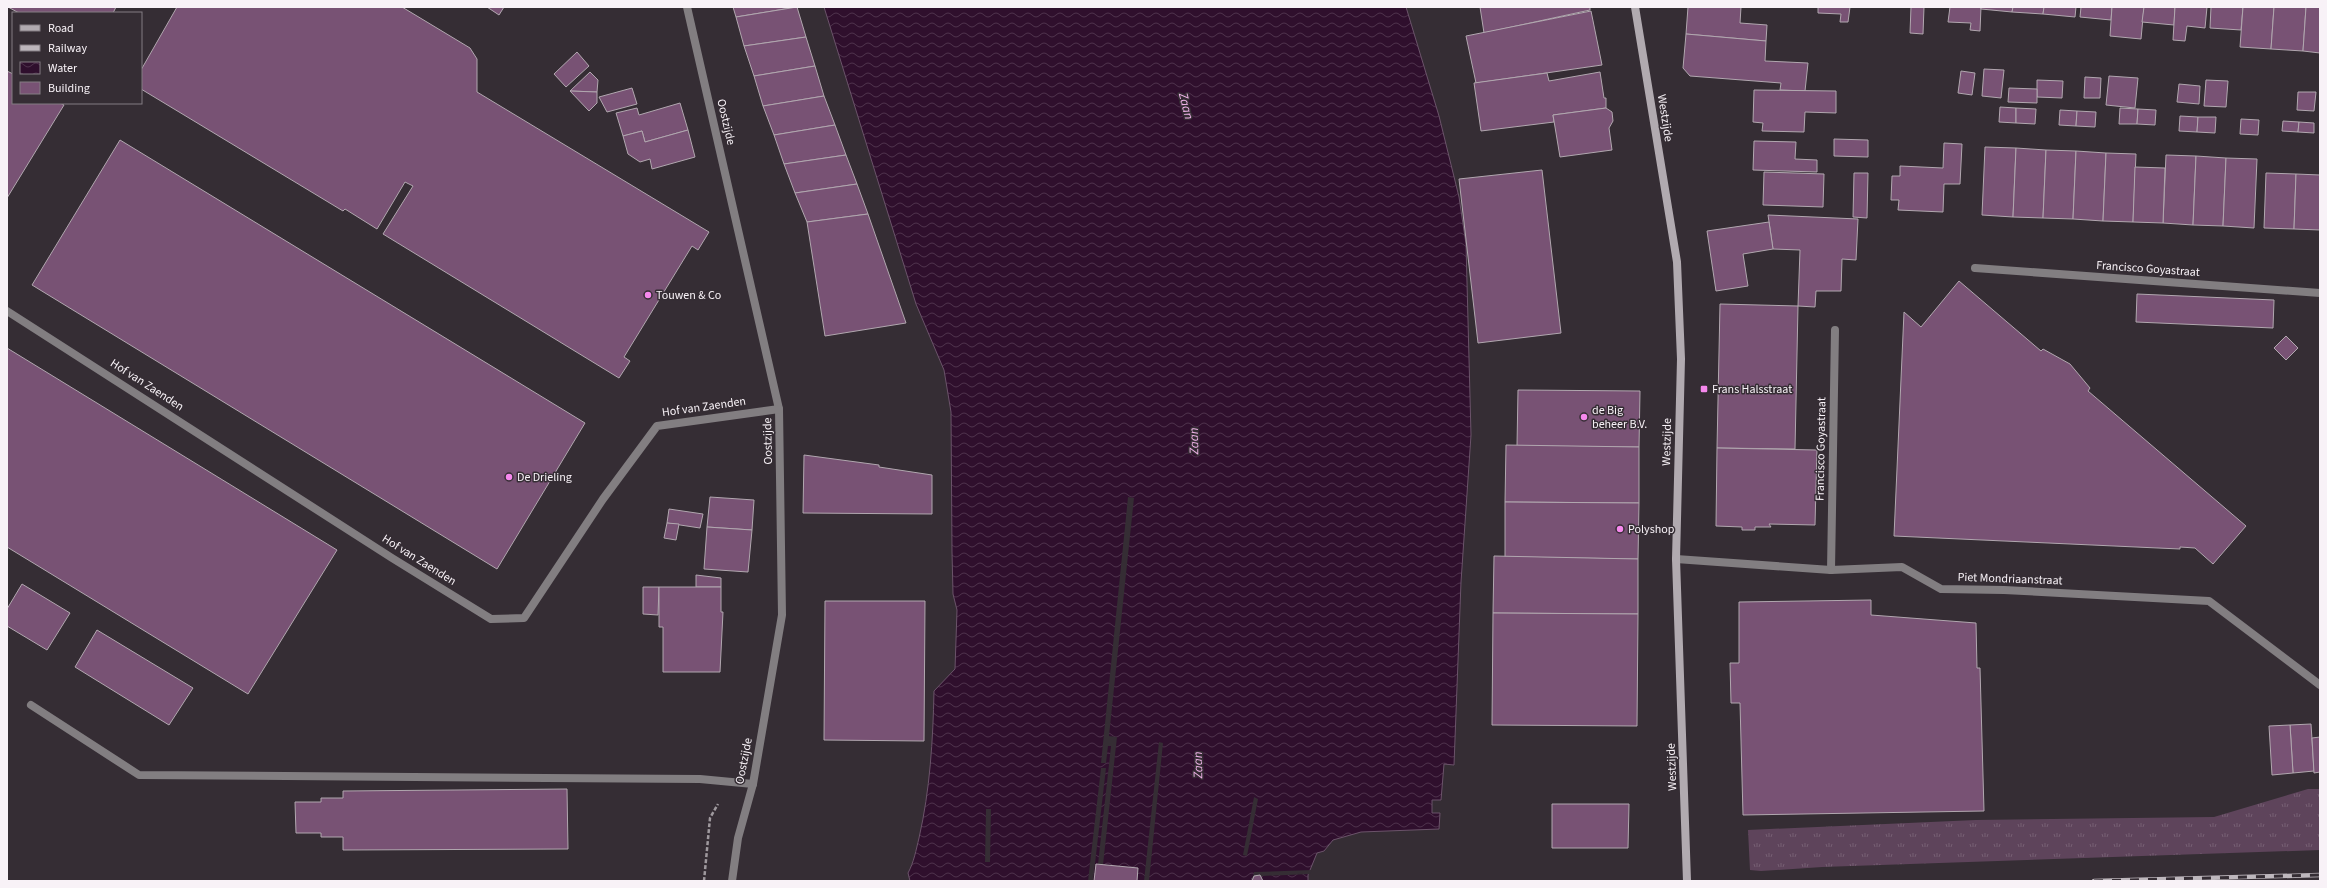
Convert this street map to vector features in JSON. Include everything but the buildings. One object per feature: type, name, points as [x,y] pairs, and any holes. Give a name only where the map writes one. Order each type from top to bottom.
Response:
[{"type":"street","name":"Oostzijde","points":[[687,7],[779,409],[782,615],[753,784],[738,838],[732,881]]},
{"type":"street","name":"Westzijde","points":[[1635,7],[1677,262],[1681,359],[1676,559],[1687,881]]},
{"type":"street","name":"Francisco Goyastraat","points":[[1975,268],[2320,292]]},
{"type":"street","name":"Hof van Zaenden","points":[[7,311],[392,558],[491,619],[524,618],[603,499],[657,426],[779,409]]},
{"type":"street","name":"Francisco Goyastraat","points":[[1830,570],[1835,330]]},
{"type":"street","name":"Piet Mondriaanstraat","points":[[1676,559],[1830,570],[1902,567],[1942,589],[2004,590],[2209,601],[2320,685]]},
{"type":"street","points":[[31,705],[139,775],[700,779],[753,784]]},
{"type":"green space","points":[[2308,789],[2320,789],[2320,850],[1822,867],[1761,871],[1750,870],[1748,830],[1976,820],[2214,817]]},
{"type":"water","name":"Zaan","points":[[824,7],[1406,7],[1439,116],[1459,197],[1466,244],[1471,435],[1461,582],[1454,765],[1444,764],[1441,800],[1432,800],[1432,813],[1440,813],[1439,829],[1361,832],[1333,840],[1324,851],[1317,853],[1308,875],[1308,881],[1263,881],[1252,878],[1252,881],[910,881],[908,873],[919,838],[926,802],[932,746],[934,691],[955,669],[957,610],[953,594],[951,412],[944,370],[916,304]]},
{"type":"pier","points":[[1128,497],[1134,498],[1109,736],[1117,737],[1103,865],[1098,864],[1111,746],[1108,746],[1106,763],[1101,763]]},
{"type":"pier","points":[[1159,742],[1163,743],[1149,881],[1144,881]]},
{"type":"pier","points":[[1101,768],[1106,768],[1093,881],[1088,881]]},
{"type":"pier","points":[[1254,797],[1258,799],[1247,856],[1243,855]]},
{"type":"pier","points":[[986,809],[991,809],[990,862],[985,862]]},
{"type":"pier","points":[[1312,870],[1310,874],[1261,876],[1263,881],[1252,881],[1254,872]]},
{"type":"railway","points":[[2094,881],[2320,875]]},
{"type":"place","name":"Touwen & Co","points":[[648,295]]},
{"type":"place","name":"Frans Halsstraat","points":[[1704,389]]},
{"type":"place","name":"de Big beheer B.V.","points":[[1584,417]]},
{"type":"place","name":"De Drieling","points":[[509,477]]},
{"type":"place","name":"Polyshop","points":[[1620,529]]}]
